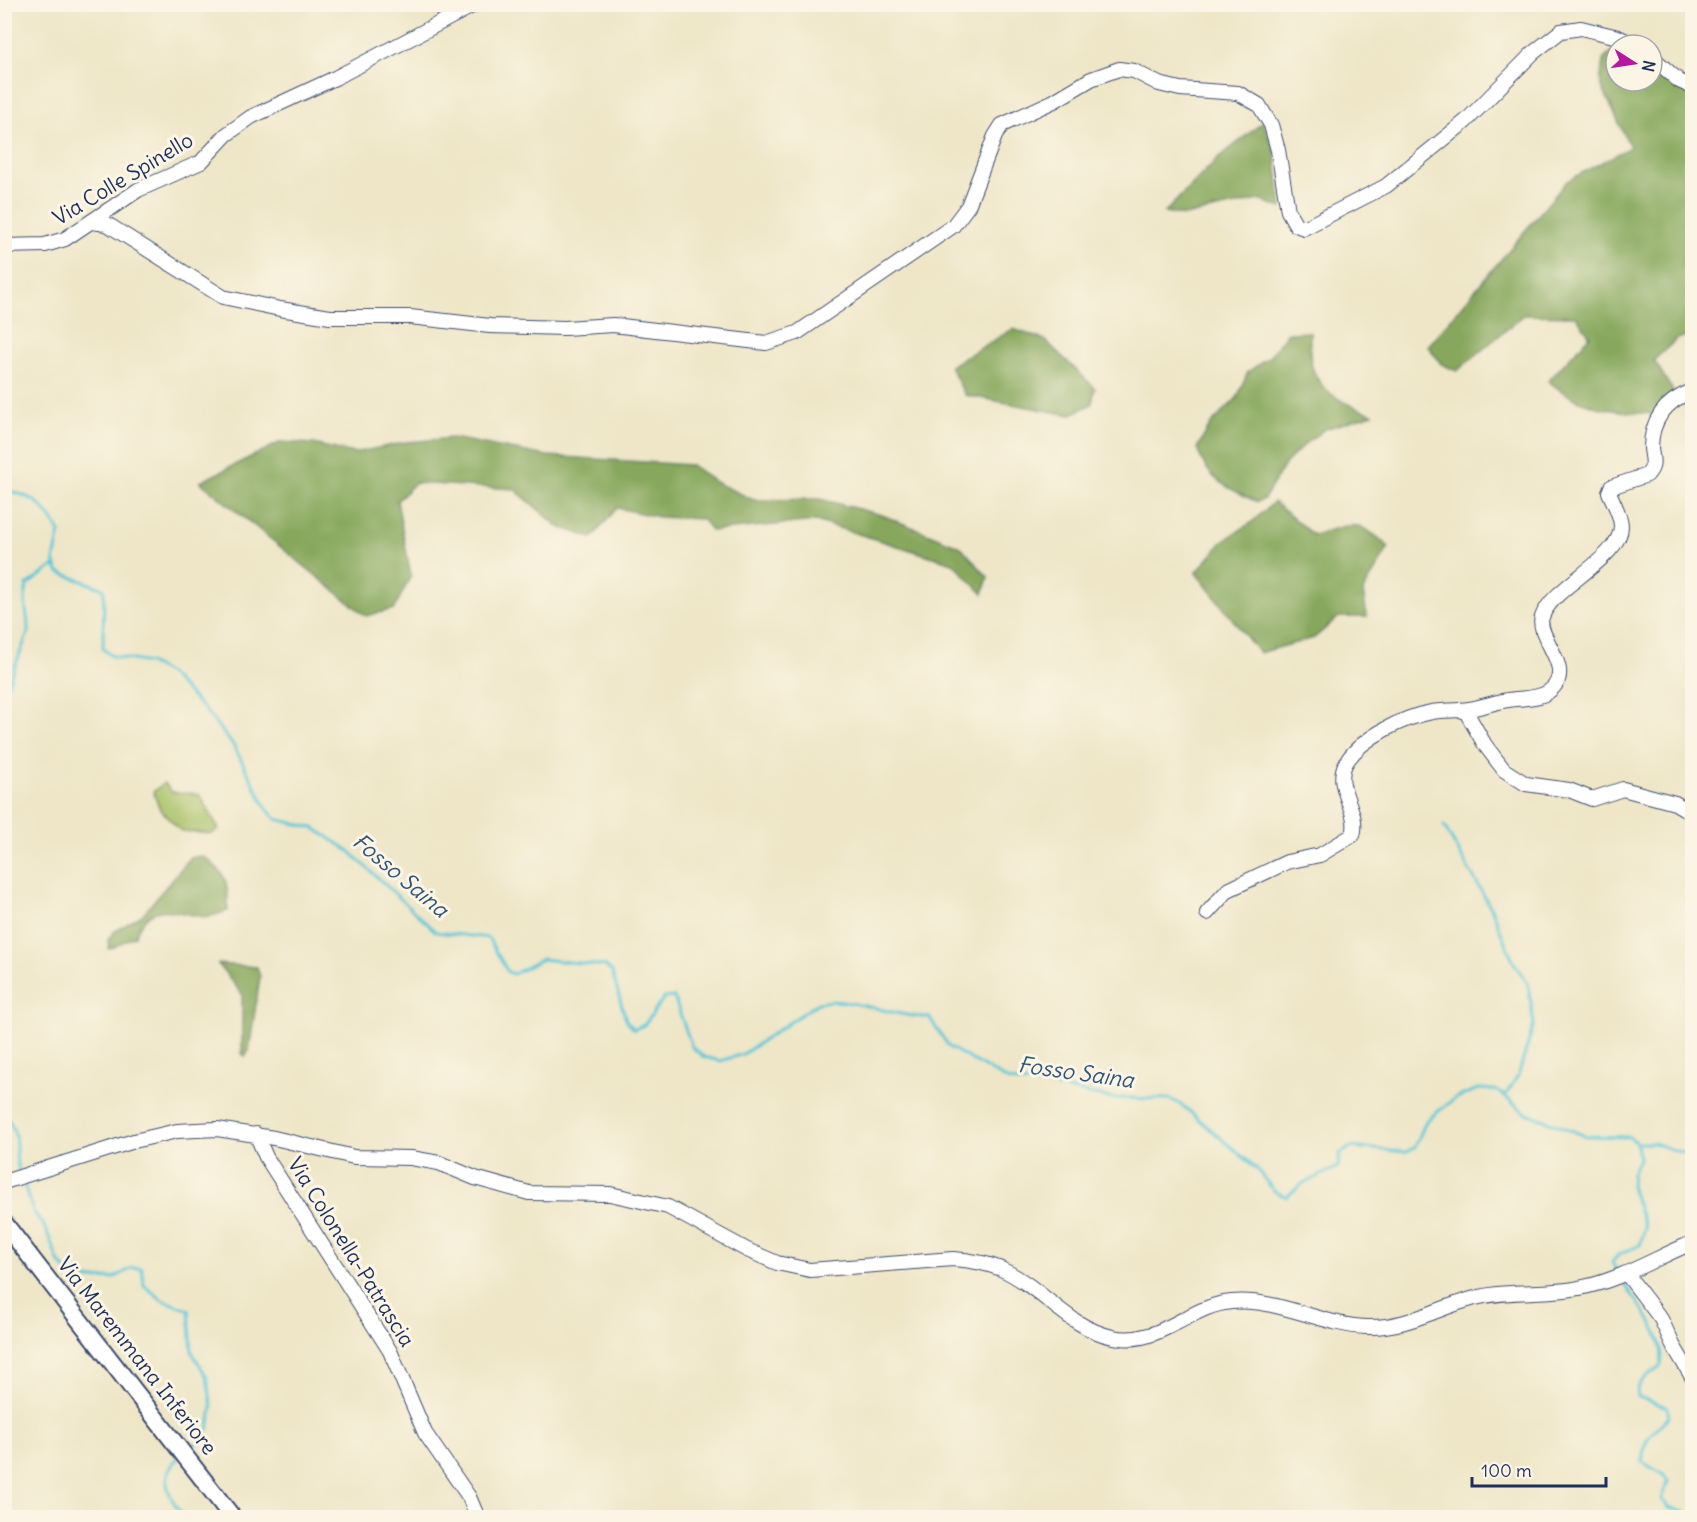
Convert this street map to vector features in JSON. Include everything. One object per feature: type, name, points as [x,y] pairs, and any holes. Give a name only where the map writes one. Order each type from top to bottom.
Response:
[{"type":"main road","name":"Via Maremmana Inferiore","points":[[4,1223],[186,1454],[233,1518]]},
{"type":"street","name":"Via Colle Spinello","points":[[4,246],[57,242],[149,184],[204,160],[226,135],[251,117],[335,78],[476,4]]},
{"type":"street","points":[[92,222],[107,224],[223,297],[280,309],[330,317],[410,317],[480,325],[556,328],[613,325],[755,343],[771,342],[797,333],[921,250],[958,222],[968,206],[995,136],[1002,125],[1108,72],[1130,70],[1176,88],[1235,92],[1256,103],[1274,135],[1288,211],[1296,225],[1304,228],[1386,186],[1461,126],[1533,53],[1561,31],[1581,28],[1604,34]]},
{"type":"street","points":[[1664,67],[1682,83],[1692,87]]},
{"type":"street","points":[[1207,914],[1228,890],[1287,862],[1320,855],[1353,836],[1355,818],[1343,787],[1343,772],[1347,761],[1375,736],[1430,712],[1465,710],[1507,700],[1541,696],[1554,686],[1559,674],[1558,661],[1541,628],[1541,620],[1548,606],[1567,586],[1593,567],[1616,540],[1621,527],[1609,492],[1611,487],[1647,475],[1654,461],[1651,449],[1660,411],[1670,401],[1692,391]]},
{"type":"street","points":[[1465,710],[1485,745],[1504,770],[1526,784],[1569,790],[1592,799],[1623,789],[1675,802],[1692,813]]},
{"type":"street","points":[[8,1181],[134,1141],[177,1131],[217,1128],[256,1134],[354,1157],[411,1158],[439,1163],[475,1178],[529,1193],[610,1194],[668,1207],[747,1250],[777,1263],[810,1270],[952,1259],[974,1261],[1002,1270],[1075,1321],[1098,1333],[1121,1339],[1153,1335],[1203,1307],[1233,1301],[1290,1309],[1349,1324],[1377,1327],[1419,1318],[1461,1301],[1495,1293],[1577,1289],[1612,1279],[1692,1243]]},
{"type":"street","name":"Via Colonella-Patrascia","points":[[256,1134],[266,1156],[390,1351],[425,1433],[469,1497],[478,1518]]},
{"type":"street","points":[[1626,1273],[1661,1319],[1692,1377]]},
{"type":"green space","points":[[1604,59],[1604,92],[1600,83]]},
{"type":"green space","points":[[1664,72],[1692,96],[1692,335],[1677,339],[1654,360],[1674,393],[1653,414],[1623,412],[1585,403],[1561,391],[1548,381],[1590,336],[1576,316],[1524,315],[1457,371],[1441,364],[1428,346],[1567,181],[1630,147],[1605,93],[1664,93]]},
{"type":"green space","points":[[1263,122],[1275,152],[1282,208],[1259,200],[1184,216],[1165,212],[1216,160]]},
{"type":"green space","points":[[1013,329],[1045,340],[1095,388],[1092,404],[1070,415],[965,395],[950,366]]},
{"type":"green space","points":[[1310,332],[1311,362],[1321,384],[1336,398],[1373,414],[1325,429],[1307,442],[1286,463],[1264,499],[1257,502],[1228,487],[1213,476],[1197,448],[1211,424],[1237,398],[1248,372],[1270,356],[1287,333]]},
{"type":"green space","points":[[453,438],[547,456],[691,465],[717,483],[754,500],[820,499],[882,515],[961,547],[988,577],[983,594],[953,563],[816,521],[712,531],[702,519],[659,517],[617,508],[592,538],[559,527],[514,489],[415,483],[397,501],[411,576],[394,609],[366,616],[200,482],[281,442],[313,444],[354,453],[407,442]]},
{"type":"green space","points":[[1274,502],[1313,535],[1346,526],[1361,527],[1389,547],[1363,591],[1367,617],[1339,617],[1314,638],[1259,653],[1196,573],[1223,541],[1251,523]]},
{"type":"green space","points":[[164,783],[172,792],[199,794],[219,829],[212,834],[181,831],[160,809],[153,792]]},
{"type":"green space","points":[[203,856],[222,873],[225,879],[228,911],[206,916],[171,911],[155,912],[141,924],[135,936],[109,949],[108,939],[115,931],[142,915],[191,857]]},
{"type":"green space","points":[[218,964],[257,967],[260,977],[249,1051],[245,1057],[242,1053],[242,994]]},
{"type":"waterway","name":"Fosso Saina","points":[[4,490],[24,495],[38,503],[60,532],[54,560],[58,572],[104,589],[103,649],[112,656],[149,663],[169,674],[204,709],[233,745],[267,809],[276,819],[314,828],[348,850],[436,932],[488,938],[508,972],[514,974],[542,959],[605,966],[612,972],[626,1020],[634,1029],[644,1025],[664,998],[674,997],[692,1047],[704,1057],[720,1061],[743,1054],[818,1003],[844,1002],[901,1014],[929,1017],[949,1047],[1009,1081],[1053,1086],[1110,1098],[1170,1099],[1182,1105],[1256,1168],[1274,1191],[1286,1197],[1302,1184],[1338,1167],[1340,1154],[1351,1147],[1406,1152],[1415,1147],[1426,1121],[1454,1099],[1478,1089],[1496,1090],[1526,1113],[1586,1136],[1629,1137],[1637,1143],[1653,1143],[1683,1153],[1692,1150]]},
{"type":"waterway","name":"Fosso Saina","points":[[4,694],[28,633],[25,599],[27,585],[55,565]]},
{"type":"waterway","points":[[1444,826],[1491,908],[1514,963],[1528,984],[1534,1024],[1518,1076],[1505,1096]]},
{"type":"waterway","name":"Fosso Saina","points":[[4,1113],[16,1138],[16,1159],[20,1173]]},
{"type":"waterway","points":[[1617,1272],[1612,1262],[1618,1255],[1640,1245],[1645,1228],[1631,1186],[1632,1173],[1639,1159],[1637,1143]]},
{"type":"waterway","name":"Fosso Saina","points":[[22,1179],[33,1211],[46,1229],[58,1261],[75,1280],[114,1278],[132,1268],[142,1268],[144,1285],[162,1300],[189,1310],[192,1352],[207,1377],[212,1407],[209,1427],[202,1439],[186,1451]]},
{"type":"waterway","points":[[1622,1280],[1656,1330],[1662,1353],[1661,1365],[1641,1382],[1637,1391],[1638,1397],[1667,1407],[1669,1416],[1647,1440],[1642,1462],[1663,1474],[1668,1481],[1662,1499],[1669,1508],[1692,1514]]},
{"type":"waterway","name":"Fosso Saina","points":[[179,1457],[168,1472],[167,1480],[170,1495],[184,1518]]}]
